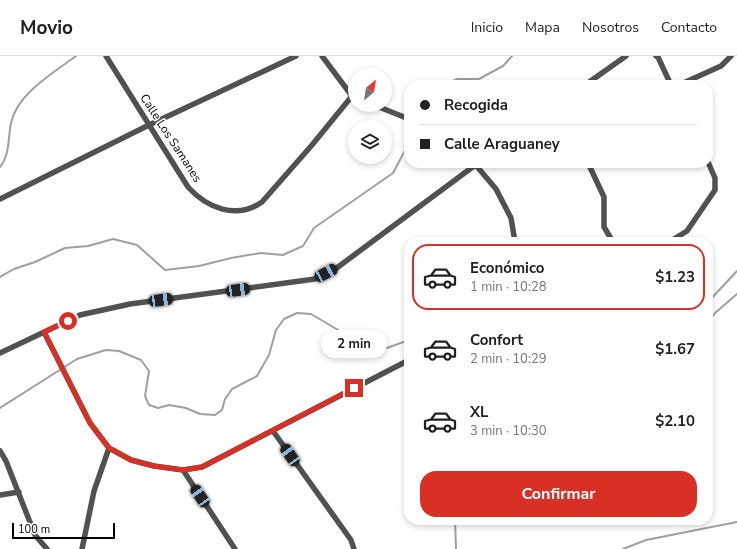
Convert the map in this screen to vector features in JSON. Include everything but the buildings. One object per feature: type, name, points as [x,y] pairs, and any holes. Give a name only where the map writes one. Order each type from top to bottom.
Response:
[{"type":"street","name":"Calle Los Samanes","points":[[106,56],[188,187],[201,200],[209,205],[222,209],[243,210],[257,205],[266,198],[348,104]]},
{"type":"street","points":[[0,198],[149,125],[296,56]]},
{"type":"street","points":[[322,56],[348,89]]},
{"type":"street","points":[[592,80],[626,56]]},
{"type":"street","points":[[656,56],[658,57],[669,80]]},
{"type":"street","points":[[690,80],[721,66],[731,56]]},
{"type":"street","points":[[392,112],[404,116]]},
{"type":"street","points":[[0,353],[80,315],[130,304],[315,279],[338,267],[471,168]]},
{"type":"street","points":[[479,168],[496,189],[511,218],[514,237]]},
{"type":"street","points":[[590,168],[604,197],[604,228],[610,237]]},
{"type":"street","points":[[677,237],[687,231],[715,190],[715,178],[711,168]]},
{"type":"street","points":[[44,332],[90,423],[109,448],[131,460],[154,466],[183,470],[202,467],[404,363]]},
{"type":"street","points":[[273,431],[351,540],[354,549]]},
{"type":"street","points":[[82,549],[94,491],[109,448]]},
{"type":"street","points":[[0,451],[6,461],[36,535],[47,549]]},
{"type":"street","points":[[183,470],[235,549]]},
{"type":"street","points":[[0,495],[19,492]]},
{"type":"waterway","points":[[0,167],[6,157],[11,123],[20,103],[37,85],[76,56]]},
{"type":"waterway","points":[[455,80],[479,79],[503,66],[512,56]]},
{"type":"waterway","points":[[0,277],[14,269],[35,262],[65,248],[88,246],[113,239],[137,245],[165,270],[199,266],[231,258],[261,253],[283,255],[303,246],[314,228],[393,173],[404,152]]},
{"type":"waterway","points":[[713,297],[737,271]]},
{"type":"waterway","points":[[713,316],[737,294]]},
{"type":"waterway","points":[[0,408],[77,359],[106,350],[119,351],[141,360],[149,371],[145,396],[149,405],[158,408],[169,405],[186,408],[200,414],[215,415],[222,410],[225,399],[232,389],[257,376],[269,355],[276,330],[284,319],[297,313],[311,314],[367,347],[387,348],[404,342]]},
{"type":"waterway","points":[[623,549],[646,540],[737,522]]},
{"type":"waterway","points":[[455,525],[456,549]]},
{"type":"route","points":[[68,321],[44,332],[90,423],[109,448],[131,460],[154,466],[183,470],[202,467],[354,388]]}]
